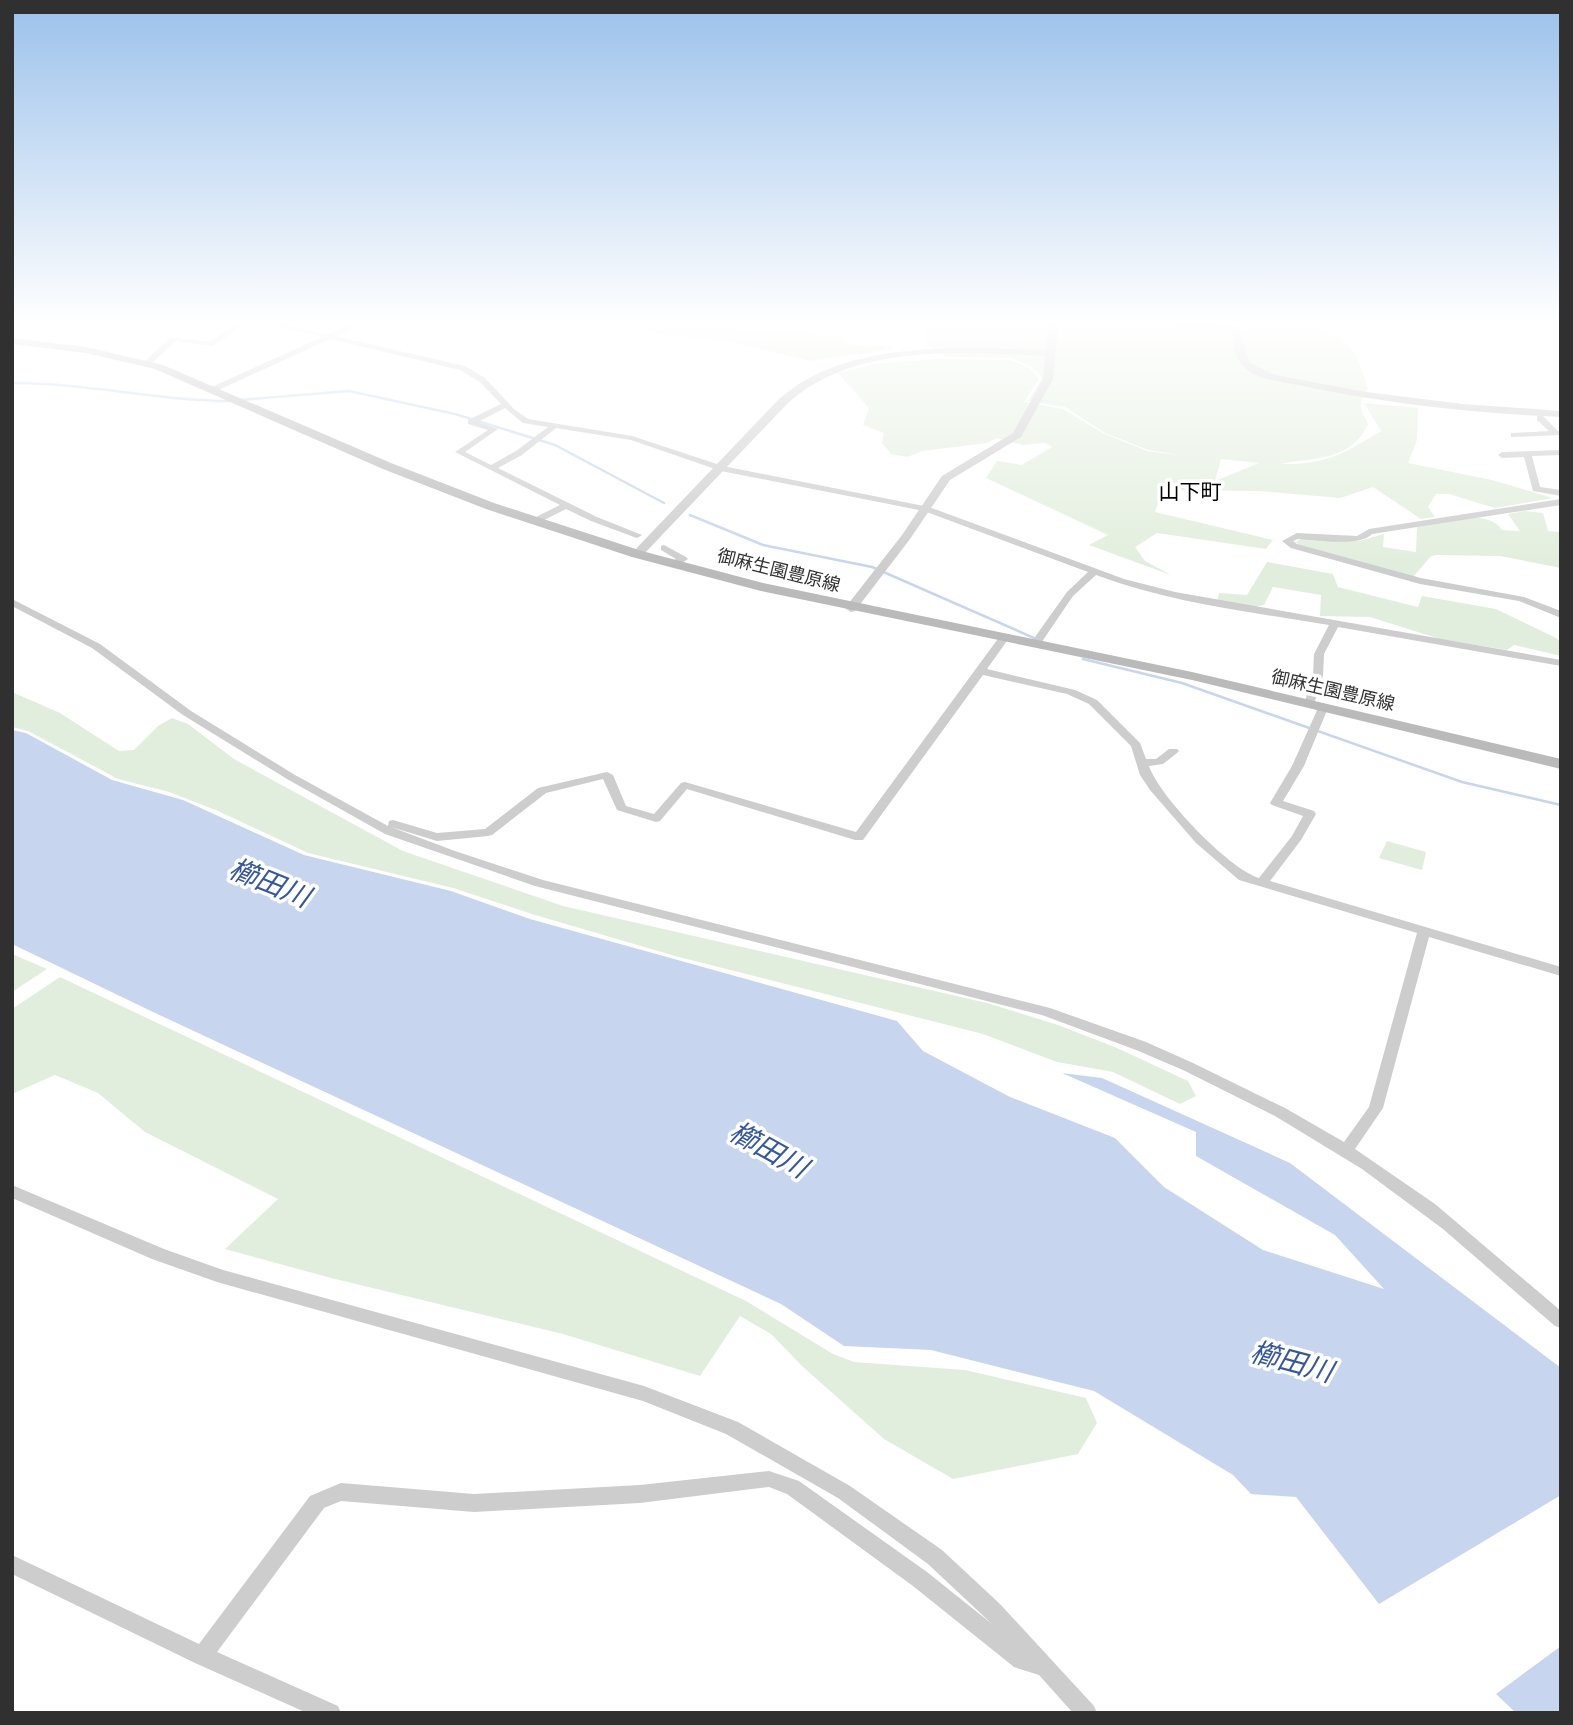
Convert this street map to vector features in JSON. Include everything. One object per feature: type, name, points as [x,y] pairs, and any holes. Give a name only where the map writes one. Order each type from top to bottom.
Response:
[{"type":"main road","name":"御麻生園豊原線","points":[[248,404],[387,467],[535,521],[637,554],[851,608],[1192,676],[1561,764]]},
{"type":"street","points":[[506,404],[471,422],[494,429],[459,452],[594,519],[637,535]]},
{"type":"street","points":[[508,404],[522,419],[643,441],[721,468],[926,509],[1095,571],[1174,595],[1561,663]]},
{"type":"street","points":[[637,554],[783,404]]},
{"type":"street","points":[[851,608],[926,509],[946,478],[1015,438],[1034,404]]},
{"type":"street","points":[[1440,404],[1561,414]]},
{"type":"street","points":[[1541,418],[1558,433]]},
{"type":"street","points":[[491,468],[519,453],[554,426]]},
{"type":"street","points":[[1514,435],[1558,433]]},
{"type":"street","points":[[1502,455],[1561,453]]},
{"type":"street","points":[[1527,454],[1536,489],[1561,493]]},
{"type":"street","points":[[1561,502],[1369,532],[1365,537],[1357,539],[1297,536],[1287,541],[1294,546],[1361,566],[1420,581],[1515,598],[1561,615]]},
{"type":"street","points":[[535,521],[567,505]]},
{"type":"street","points":[[664,548],[682,559],[674,564]]},
{"type":"street","points":[[1035,644],[1070,594],[1095,571]]},
{"type":"street","points":[[12,602],[96,646],[169,701],[291,777],[370,822],[452,854],[539,883],[1045,1011],[1088,1025],[1237,1089],[1346,1151],[1452,1227],[1561,1321]]},
{"type":"street","points":[[1262,883],[1297,837],[1310,814],[1276,803],[1298,766],[1314,729],[1319,654],[1335,624]]},
{"type":"street","points":[[370,822],[385,822],[438,837],[488,832],[542,790],[607,775],[621,808],[656,818],[685,785],[859,837],[1004,638]]},
{"type":"street","points":[[981,671],[1086,697],[1136,745],[1150,782],[1200,840],[1238,874],[1561,972]]},
{"type":"street","points":[[1143,764],[1159,762],[1173,751]]},
{"type":"street","points":[[1346,1151],[1376,1108],[1424,931]]},
{"type":"street","points":[[12,1191],[158,1254],[223,1277],[644,1394],[732,1428],[777,1451],[844,1492],[935,1557],[1049,1668],[1087,1713]]},
{"type":"street","points":[[202,1656],[311,1510],[329,1495],[341,1492],[474,1503],[640,1494],[769,1479],[783,1483],[804,1495],[920,1579],[1021,1660],[1049,1668]]},
{"type":"street","points":[[12,1564],[202,1656],[331,1713]]},
{"type":"green space","points":[[866,404],[1038,404],[1063,409],[1103,433],[1147,451],[1187,456],[1148,450],[1105,433],[1065,407],[1050,404],[1361,404],[1368,424],[1352,445],[1330,456],[1280,464],[1296,464],[1334,456],[1381,431],[1365,404],[1418,408],[1417,440],[1408,463],[1492,480],[1553,498],[1495,508],[1449,494],[1436,494],[1428,507],[1435,517],[1421,519],[1373,487],[1340,498],[1259,491],[1163,490],[1155,512],[1273,540],[1266,549],[1157,533],[1135,547],[1145,561],[1171,575],[1089,545],[1108,535],[986,478],[997,461],[1022,465],[1052,447],[1045,443],[1022,445],[997,438],[987,443],[923,451],[907,457],[891,454],[882,443],[884,433],[863,425],[869,408]],"holes":[[[1221,459],[1259,463],[1215,481]]]},
{"type":"green space","points":[[1524,511],[1543,513],[1548,531],[1561,532],[1561,568],[1500,556],[1437,555],[1431,556],[1413,577],[1300,546],[1296,542],[1302,538],[1359,541],[1384,534],[1383,547],[1416,552],[1417,527],[1474,517],[1495,523],[1502,530],[1520,531],[1508,514]]},
{"type":"green space","points":[[1267,562],[1333,574],[1338,587],[1418,607],[1422,596],[1496,609],[1556,638],[1561,642],[1561,656],[1514,645],[1507,650],[1440,639],[1370,617],[1320,616],[1321,595],[1273,587],[1264,605],[1254,607],[1217,603],[1219,593],[1247,595]]},
{"type":"green space","points":[[12,692],[60,713],[119,751],[134,750],[158,726],[172,718],[188,724],[234,759],[403,851],[563,906],[987,1003],[1058,1025],[1117,1048],[1188,1081],[1196,1096],[1180,1104],[1113,1072],[1057,1062],[983,1034],[675,956],[453,888],[308,853],[218,811],[169,792],[118,779],[28,731],[12,727]]},
{"type":"green space","points":[[1387,841],[1426,852],[1422,870],[1379,858]]},
{"type":"green space","points":[[12,954],[47,969],[12,992]]},
{"type":"green space","points":[[60,977],[746,1301],[833,1354],[854,1362],[965,1370],[1086,1398],[1097,1423],[1078,1454],[953,1479],[884,1439],[802,1366],[771,1334],[740,1316],[700,1376],[563,1334],[331,1278],[225,1249],[278,1199],[145,1132],[98,1093],[55,1075],[12,1094],[12,1009]]},
{"type":"water","name":"櫛田川","points":[[12,730],[26,733],[112,780],[183,800],[304,855],[451,891],[530,919],[897,1021],[923,1051],[1010,1097],[1115,1138],[1164,1187],[1263,1250],[1384,1289],[1335,1235],[1196,1156],[1196,1132],[1062,1073],[1102,1078],[1290,1163],[1561,1368],[1561,1495],[1379,1604],[1296,1497],[1251,1494],[1233,1475],[1094,1391],[931,1350],[844,1346],[781,1304],[12,944]]},
{"type":"water","points":[[1561,1646],[1561,1713],[1516,1713],[1496,1694]]},
{"type":"waterway","points":[[411,404],[455,414],[555,445],[664,503]]},
{"type":"waterway","points":[[690,515],[763,545],[872,567],[1034,638]]},
{"type":"waterway","points":[[1083,659],[1182,683],[1462,782],[1561,805]]},
{"type":"district","name":"山下町","points":[[1190,491]]}]
